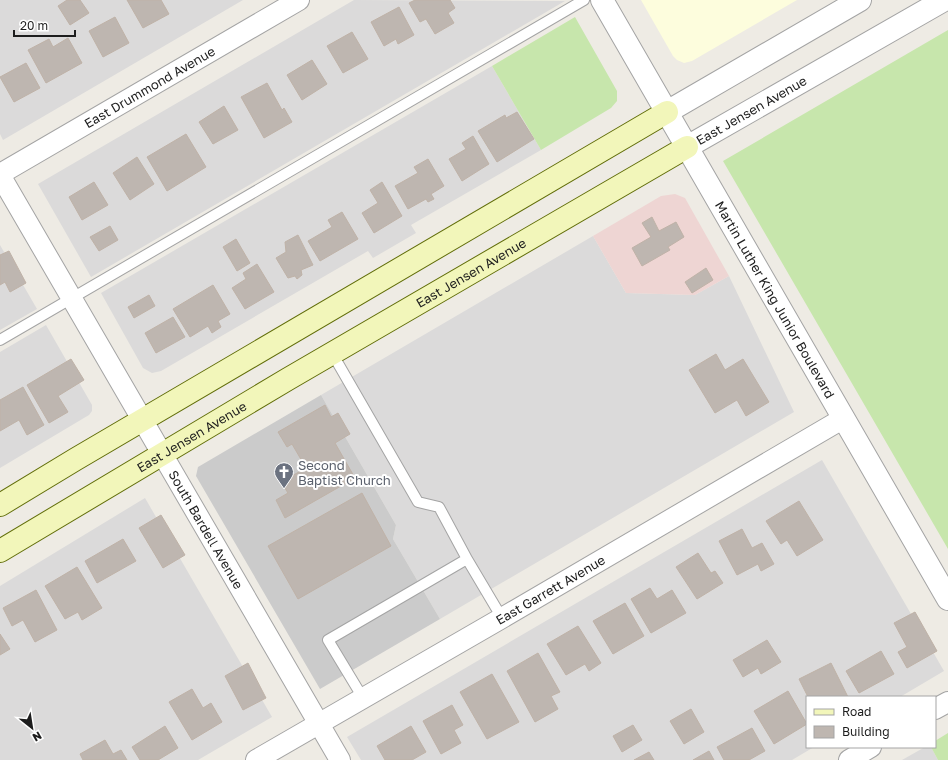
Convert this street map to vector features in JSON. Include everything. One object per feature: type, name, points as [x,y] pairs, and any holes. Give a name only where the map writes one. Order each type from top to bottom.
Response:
[{"type":"main road","points":[[0,505],[667,112]]},
{"type":"main road","name":"East Jensen Avenue","points":[[0,551],[332,353],[687,147]]},
{"type":"street","name":"East Drummond Avenue","points":[[0,174],[298,0]]},
{"type":"street","name":"Martin Luther King Junior Boulevard","points":[[602,0],[948,599]]},
{"type":"street","points":[[667,112],[860,0]]},
{"type":"street","name":"East Jensen Avenue","points":[[687,147],[944,0]]},
{"type":"street","name":"South Bardell Avenue","points":[[0,174],[340,760]]},
{"type":"street","name":"East Garrett Avenue","points":[[256,760],[844,418]]},
{"type":"street","points":[[936,708],[948,702]]},
{"type":"street","points":[[849,760],[869,748]]},
{"type":"lane","points":[[0,340],[584,0]]},
{"type":"lane","points":[[332,353],[418,502],[438,507],[467,560],[502,618]]},
{"type":"lane","points":[[363,698],[328,640],[467,560]]},
{"type":"shaded area","points":[[0,0],[243,0],[3,140],[0,134]]},
{"type":"shaded area","points":[[354,0],[565,1],[91,277],[38,184]]},
{"type":"shaded area","points":[[641,0],[797,0],[692,61],[684,63],[677,60],[673,56]]},
{"type":"shaded area","points":[[492,66],[541,150],[411,225],[416,233],[373,258],[368,251],[161,371],[152,373],[143,368],[101,293]]},
{"type":"shaded area","points":[[675,194],[685,198],[729,276],[695,295],[626,293],[593,236],[661,196]]},
{"type":"shaded area","points":[[593,236],[626,293],[695,295],[729,276],[794,412],[440,619],[393,539],[396,525],[321,395]]},
{"type":"shaded area","points":[[0,245],[37,309],[0,330]]},
{"type":"shaded area","points":[[46,325],[92,405],[92,411],[89,415],[0,468],[0,352]]},
{"type":"shaded area","points":[[321,395],[396,525],[393,539],[440,619],[320,689],[196,476],[198,467]]},
{"type":"shaded area","points":[[822,460],[944,671],[902,696],[806,696],[806,748],[812,748],[792,760],[361,760],[347,737]]},
{"type":"shaded area","points":[[145,498],[272,717],[198,760],[0,760],[0,586]]},
{"type":"shaded area","points":[[923,748],[932,748],[938,760],[902,760]]},
{"type":"green space","points":[[575,17],[617,91],[617,101],[611,108],[541,150],[492,66]]},
{"type":"green space","points":[[948,30],[948,549],[723,161]]},
{"type":"green space","points":[[948,733],[948,760],[938,760],[932,748],[936,748],[936,740]]},
{"type":"building","points":[[67,0],[80,0],[89,13],[70,25],[58,6]]},
{"type":"building","points":[[127,0],[161,0],[169,14],[143,28]]},
{"type":"building","points":[[415,0],[450,0],[455,8],[448,13],[454,23],[435,34],[426,19],[420,22],[409,3]]},
{"type":"building","points":[[399,7],[414,35],[398,44],[396,39],[384,46],[371,22]]},
{"type":"building","points":[[115,17],[129,43],[103,57],[89,31]]},
{"type":"building","points":[[352,32],[368,59],[343,73],[327,46]]},
{"type":"building","points":[[68,38],[82,63],[46,83],[28,50],[49,39],[53,47]]},
{"type":"building","points":[[312,60],[327,84],[302,100],[287,75]]},
{"type":"building","points":[[26,63],[40,88],[14,102],[0,77]]},
{"type":"building","points":[[267,83],[282,110],[284,108],[292,122],[264,138],[241,97]]},
{"type":"building","points":[[224,106],[238,130],[213,144],[199,122]]},
{"type":"building","points":[[517,112],[534,139],[497,162],[478,131],[505,115],[506,118]]},
{"type":"building","points":[[186,134],[206,167],[167,191],[147,157]]},
{"type":"building","points":[[473,136],[489,164],[462,181],[449,159],[466,149],[462,143]]},
{"type":"building","points":[[137,157],[154,184],[130,200],[113,173]]},
{"type":"building","points":[[428,159],[444,186],[431,194],[434,199],[428,202],[426,199],[408,209],[395,186],[418,173],[414,167]]},
{"type":"building","points":[[94,182],[108,205],[82,220],[69,197]]},
{"type":"building","points":[[382,182],[402,216],[374,233],[362,213],[378,203],[370,190]]},
{"type":"building","points":[[342,212],[358,239],[320,261],[308,241],[332,227],[328,220]]},
{"type":"building","points":[[652,217],[659,231],[676,222],[684,237],[668,247],[670,250],[642,266],[632,248],[651,237],[642,223]]},
{"type":"building","points":[[110,226],[118,240],[99,251],[90,237]]},
{"type":"building","points":[[298,235],[313,265],[301,270],[302,275],[297,279],[295,276],[288,278],[276,258],[286,252],[285,242]]},
{"type":"building","points":[[236,239],[250,263],[237,271],[223,247]]},
{"type":"building","points":[[9,251],[26,283],[10,292],[5,282],[0,285],[0,255]]},
{"type":"building","points":[[257,264],[274,292],[245,309],[232,288],[246,279],[243,273]]},
{"type":"building","points":[[706,268],[713,280],[692,293],[685,282]]},
{"type":"building","points":[[213,285],[230,314],[218,321],[221,327],[212,333],[208,326],[190,337],[173,309]]},
{"type":"building","points":[[149,295],[155,306],[134,318],[128,307]]},
{"type":"building","points":[[173,317],[185,337],[156,353],[145,333]]},
{"type":"building","points":[[716,354],[725,370],[743,359],[769,402],[746,416],[737,400],[715,413],[689,370]]},
{"type":"building","points":[[71,359],[84,380],[58,396],[68,412],[49,423],[27,385]]},
{"type":"building","points":[[23,387],[44,425],[27,435],[19,420],[0,431],[0,400]]},
{"type":"building","points":[[325,405],[331,417],[338,413],[350,434],[335,443],[355,478],[285,518],[276,500],[288,493],[281,482],[306,468],[292,444],[287,447],[278,432]]},
{"type":"building","points":[[362,493],[391,546],[298,599],[268,546]]},
{"type":"building","points":[[799,501],[823,540],[797,556],[787,540],[781,544],[766,521]]},
{"type":"building","points":[[161,515],[185,555],[163,568],[139,528]]},
{"type":"building","points":[[742,529],[752,548],[762,543],[774,564],[761,571],[758,564],[737,575],[719,541]]},
{"type":"building","points":[[123,539],[136,561],[97,583],[85,561]]},
{"type":"building","points":[[698,553],[711,573],[715,571],[723,583],[697,599],[676,567]]},
{"type":"building","points":[[77,567],[102,608],[82,620],[78,612],[65,619],[45,586]]},
{"type":"building","points":[[650,588],[657,599],[672,590],[686,613],[651,633],[631,599]]},
{"type":"building","points":[[36,590],[57,630],[35,642],[23,620],[12,626],[3,608]]},
{"type":"building","points":[[625,603],[644,636],[613,654],[593,621]]},
{"type":"building","points":[[915,612],[937,651],[907,668],[898,652],[907,647],[894,623]]},
{"type":"building","points":[[578,626],[601,663],[589,671],[585,664],[566,675],[547,644]]},
{"type":"building","points":[[0,634],[10,649],[0,655]]},
{"type":"building","points":[[767,640],[781,662],[761,674],[758,668],[743,677],[733,660]]},
{"type":"building","points":[[881,651],[894,674],[859,693],[846,671]]},
{"type":"building","points":[[538,653],[560,692],[551,696],[558,709],[535,722],[507,671]]},
{"type":"building","points":[[248,663],[266,698],[243,710],[225,676]]},
{"type":"building","points":[[831,663],[848,696],[808,696],[799,679]]},
{"type":"building","points":[[492,674],[519,722],[487,739],[460,692]]},
{"type":"building","points":[[192,689],[203,708],[211,703],[222,722],[192,740],[169,702]]},
{"type":"building","points":[[788,691],[806,725],[774,744],[754,711]]},
{"type":"building","points":[[452,705],[463,725],[454,730],[461,743],[441,754],[423,721]]},
{"type":"building","points":[[691,709],[704,732],[684,744],[670,721]]},
{"type":"building","points":[[633,725],[642,740],[622,752],[613,736]]},
{"type":"building","points":[[165,726],[178,748],[158,760],[140,760],[132,747]]},
{"type":"building","points":[[411,726],[426,752],[412,760],[385,760],[377,746]]},
{"type":"building","points":[[752,728],[765,751],[749,760],[724,760],[717,747]]},
{"type":"building","points":[[105,740],[113,754],[121,750],[127,760],[83,760],[80,754]]},
{"type":"building","points":[[709,751],[714,760],[693,760]]},
{"type":"building","points":[[649,752],[654,760],[634,760]]},
{"type":"place","name":"Second Baptist Church","points":[[284,489]]}]
